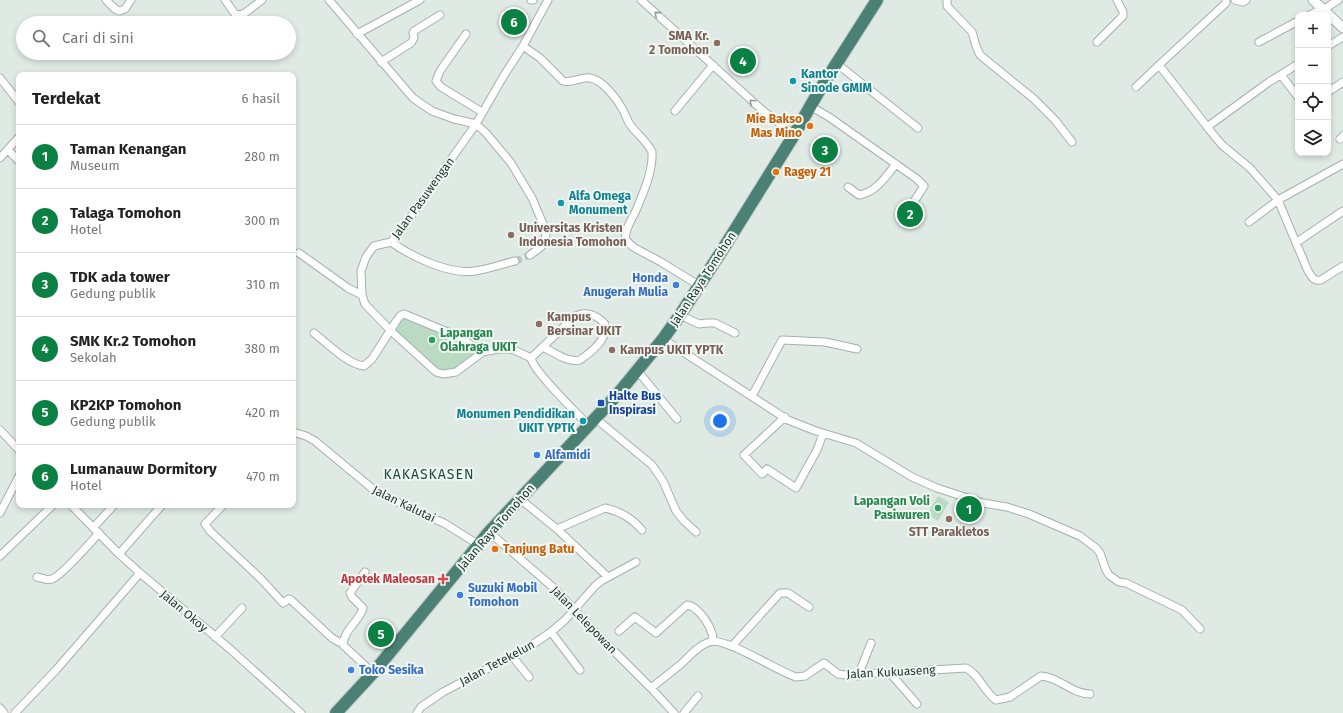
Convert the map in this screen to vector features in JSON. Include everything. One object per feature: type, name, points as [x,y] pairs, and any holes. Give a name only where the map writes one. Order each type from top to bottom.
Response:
[{"type":"highway","name":"Jalan Raya Tomohon","points":[[336,713],[373,673],[489,532],[592,422],[663,339],[700,286],[794,135],[836,63],[877,0]]},
{"type":"street","points":[[106,0],[119,11],[125,9],[131,0]]},
{"type":"street","points":[[225,0],[236,14],[239,15],[246,13],[262,0]]},
{"type":"street","points":[[329,0],[412,98],[432,111],[454,119],[476,124],[486,133],[511,163],[532,198],[546,231],[545,242],[530,255]]},
{"type":"street","points":[[357,34],[420,0]]},
{"type":"street","name":"Jalan Pasuwengan","points":[[531,358],[522,353],[508,349],[483,352],[456,372],[443,374],[436,372],[391,331],[365,304],[362,295],[361,271],[366,257],[374,246],[391,242],[396,237],[476,124],[523,46],[548,0]]},
{"type":"street","points":[[641,0],[761,109],[794,135]]},
{"type":"street","points":[[947,0],[946,6],[972,32],[980,55],[1034,99],[1055,120],[1072,142]]},
{"type":"street","points":[[1097,42],[1123,16],[1118,0]]},
{"type":"street","points":[[1136,87],[1226,3],[1226,0]]},
{"type":"street","points":[[1235,0],[1243,2],[1246,0]]},
{"type":"street","points":[[1312,0],[1343,28]]},
{"type":"street","points":[[1316,12],[1338,0]]},
{"type":"street","points":[[381,62],[411,43],[414,38],[414,31],[440,15]]},
{"type":"street","points":[[1259,42],[1295,23]]},
{"type":"street","points":[[466,34],[440,71],[436,81],[441,87],[482,112]]},
{"type":"street","points":[[1331,44],[1343,37]]},
{"type":"street","points":[[523,46],[540,58],[563,81],[568,82],[583,78],[591,78],[604,85],[618,100],[630,126],[644,139],[652,152],[649,174],[637,209],[626,234],[626,240],[633,247],[700,286]]},
{"type":"street","points":[[836,63],[918,128]]},
{"type":"street","points":[[675,110],[713,65]]},
{"type":"street","points":[[1159,65],[1222,145],[1250,168],[1278,200],[1308,271],[1313,279],[1316,281],[1326,278],[1343,266]]},
{"type":"street","points":[[1207,127],[1253,93],[1295,66]]},
{"type":"street","points":[[1281,75],[1295,93]]},
{"type":"street","points":[[0,78],[16,98]]},
{"type":"street","points":[[1331,90],[1343,82]]},
{"type":"street","points":[[810,106],[829,117],[923,184],[923,190],[916,200]]},
{"type":"street","points":[[0,158],[16,141]]},
{"type":"street","points":[[8,150],[16,158]]},
{"type":"street","points":[[848,187],[859,194],[866,193],[876,188],[896,164]]},
{"type":"street","points":[[1249,222],[1278,200],[1343,164]]},
{"type":"street","points":[[1296,242],[1343,210]]},
{"type":"street","points":[[391,242],[402,250],[422,260],[460,270],[474,271],[515,261]]},
{"type":"street","points":[[299,253],[348,288],[362,295]]},
{"type":"street","points":[[543,347],[566,358],[580,360],[604,337],[606,332],[605,324],[594,315],[586,313],[578,314],[531,358],[534,366],[549,383],[592,422],[652,465],[663,481],[676,511],[696,532]]},
{"type":"street","points":[[314,333],[352,362],[364,366],[372,359],[397,320],[404,314],[455,335],[483,352]]},
{"type":"street","points":[[680,315],[699,324],[707,322],[714,323],[735,333]]},
{"type":"street","points":[[663,339],[785,417],[804,427],[856,444],[912,477],[936,488],[984,503],[1029,514],[1080,536],[1096,548],[1109,575],[1119,582],[1126,583],[1182,610],[1200,629]]},
{"type":"street","points":[[752,396],[782,340],[824,342],[857,349]]},
{"type":"street","points":[[637,370],[677,419]]},
{"type":"street","points":[[785,417],[744,455],[762,474],[767,468],[796,488],[817,450],[823,434]]},
{"type":"street","points":[[0,430],[16,447]]},
{"type":"street","name":"Jalan Kalutai","points":[[296,433],[306,436],[315,442],[374,490],[407,508],[444,523],[479,545]]},
{"type":"street","points":[[0,513],[16,482]]},
{"type":"street","points":[[520,499],[557,529],[608,577]]},
{"type":"street","points":[[0,556],[50,508]]},
{"type":"street","name":"Jalan Okoy","points":[[76,508],[119,554],[301,713]]},
{"type":"street","points":[[37,576],[50,580],[62,572],[96,531],[112,508]]},
{"type":"street","points":[[119,554],[159,508]]},
{"type":"street","points":[[220,508],[205,524],[210,531],[283,602],[289,599],[291,600],[332,638],[339,642],[343,642]]},
{"type":"street","points":[[557,529],[605,508],[628,517],[637,523],[642,530]]},
{"type":"street","name":"Jalan Lelepowan","points":[[489,532],[556,590],[674,713]]},
{"type":"street","name":"Jalan Tetekelun","points":[[417,713],[421,707],[443,692],[512,656],[551,632],[565,620],[595,586],[636,562]]},
{"type":"street","points":[[365,572],[350,595],[361,606],[362,610],[346,632],[343,645],[373,673]]},
{"type":"street","points":[[15,713],[56,670],[140,573]]},
{"type":"street","points":[[732,646],[780,593],[788,593],[809,607]]},
{"type":"street","points":[[619,630],[636,617],[656,633],[687,605],[690,605],[696,609],[708,625],[713,641],[696,649],[651,688]]},
{"type":"street","points":[[215,637],[242,608]]},
{"type":"street","points":[[551,632],[580,670]]},
{"type":"street","name":"Jalan Kukuaseng","points":[[713,641],[732,646],[796,677],[806,676],[824,663],[838,674],[858,676],[966,668],[973,673],[988,693],[996,700],[1010,697],[1041,676],[1045,676],[1078,692],[1090,694]]},
{"type":"street","points":[[858,676],[871,643]]},
{"type":"street","points":[[512,656],[529,677]]},
{"type":"street","points":[[890,673],[917,704]]},
{"type":"street","points":[[684,713],[698,696]]},
{"type":"street","points":[[0,708],[4,713]]},
{"type":"green space","name":"Lapangan Olahraga UKIT","points":[[404,314],[483,352],[460,369],[443,374],[391,331]]},
{"type":"green space","name":"Lapangan Voli Pasiwuren","points":[[938,496],[949,502],[938,521],[927,514]]},
{"type":"tunnel","points":[[515,261],[530,255]]},
{"type":"place","name":"Lumanauw Dormitory","points":[[514,22]]},
{"type":"place","name":"SMA Kr. 2 Tomohon","points":[[717,43]]},
{"type":"place","name":"SMK Kr.2 Tomohon","points":[[743,61]]},
{"type":"place","name":"Kantor Sinode GMIM","points":[[793,81]]},
{"type":"place","name":"Mie Bakso Mas Mino","points":[[810,126]]},
{"type":"place","name":"TDK ada tower","points":[[825,150]]},
{"type":"place","name":"Ragey 21","points":[[776,172]]},
{"type":"place","name":"Alfa Omega Monument","points":[[561,203]]},
{"type":"place","name":"Talaga Tomohon","points":[[910,214]]},
{"type":"place","name":"Universitas Kristen Indonesia Tomohon","points":[[511,235]]},
{"type":"place","name":"Honda Anugerah Mulia","points":[[676,285]]},
{"type":"place","name":"Kampus Bersinar UKIT","points":[[539,324]]},
{"type":"place","name":"Lapangan Olahraga UKIT","points":[[432,340]]},
{"type":"place","name":"Kampus UKIT YPTK","points":[[612,350]]},
{"type":"place","name":"Halte Bus Inspirasi","points":[[601,403]]},
{"type":"place","name":"Monumen Pendidikan UKIT YPTK","points":[[583,421]]},
{"type":"place","name":"Alfamidi","points":[[537,455]]},
{"type":"place","name":"Lapangan Voli Pasiwuren","points":[[938,508]]},
{"type":"place","name":"Taman Kenangan","points":[[969,509]]},
{"type":"place","name":"STT Parakletos","points":[[949,519]]},
{"type":"place","name":"Tanjung Batu","points":[[495,549]]},
{"type":"place","name":"Apotek Maleosan","points":[[443,579]]},
{"type":"place","name":"Suzuki Mobil Tomohon","points":[[460,595]]},
{"type":"place","name":"KP2KP Tomohon","points":[[381,634]]},
{"type":"place","name":"Toko Sesika","points":[[351,670]]},
{"type":"district","name":"KAKASKASEN","points":[[429,474]]}]
